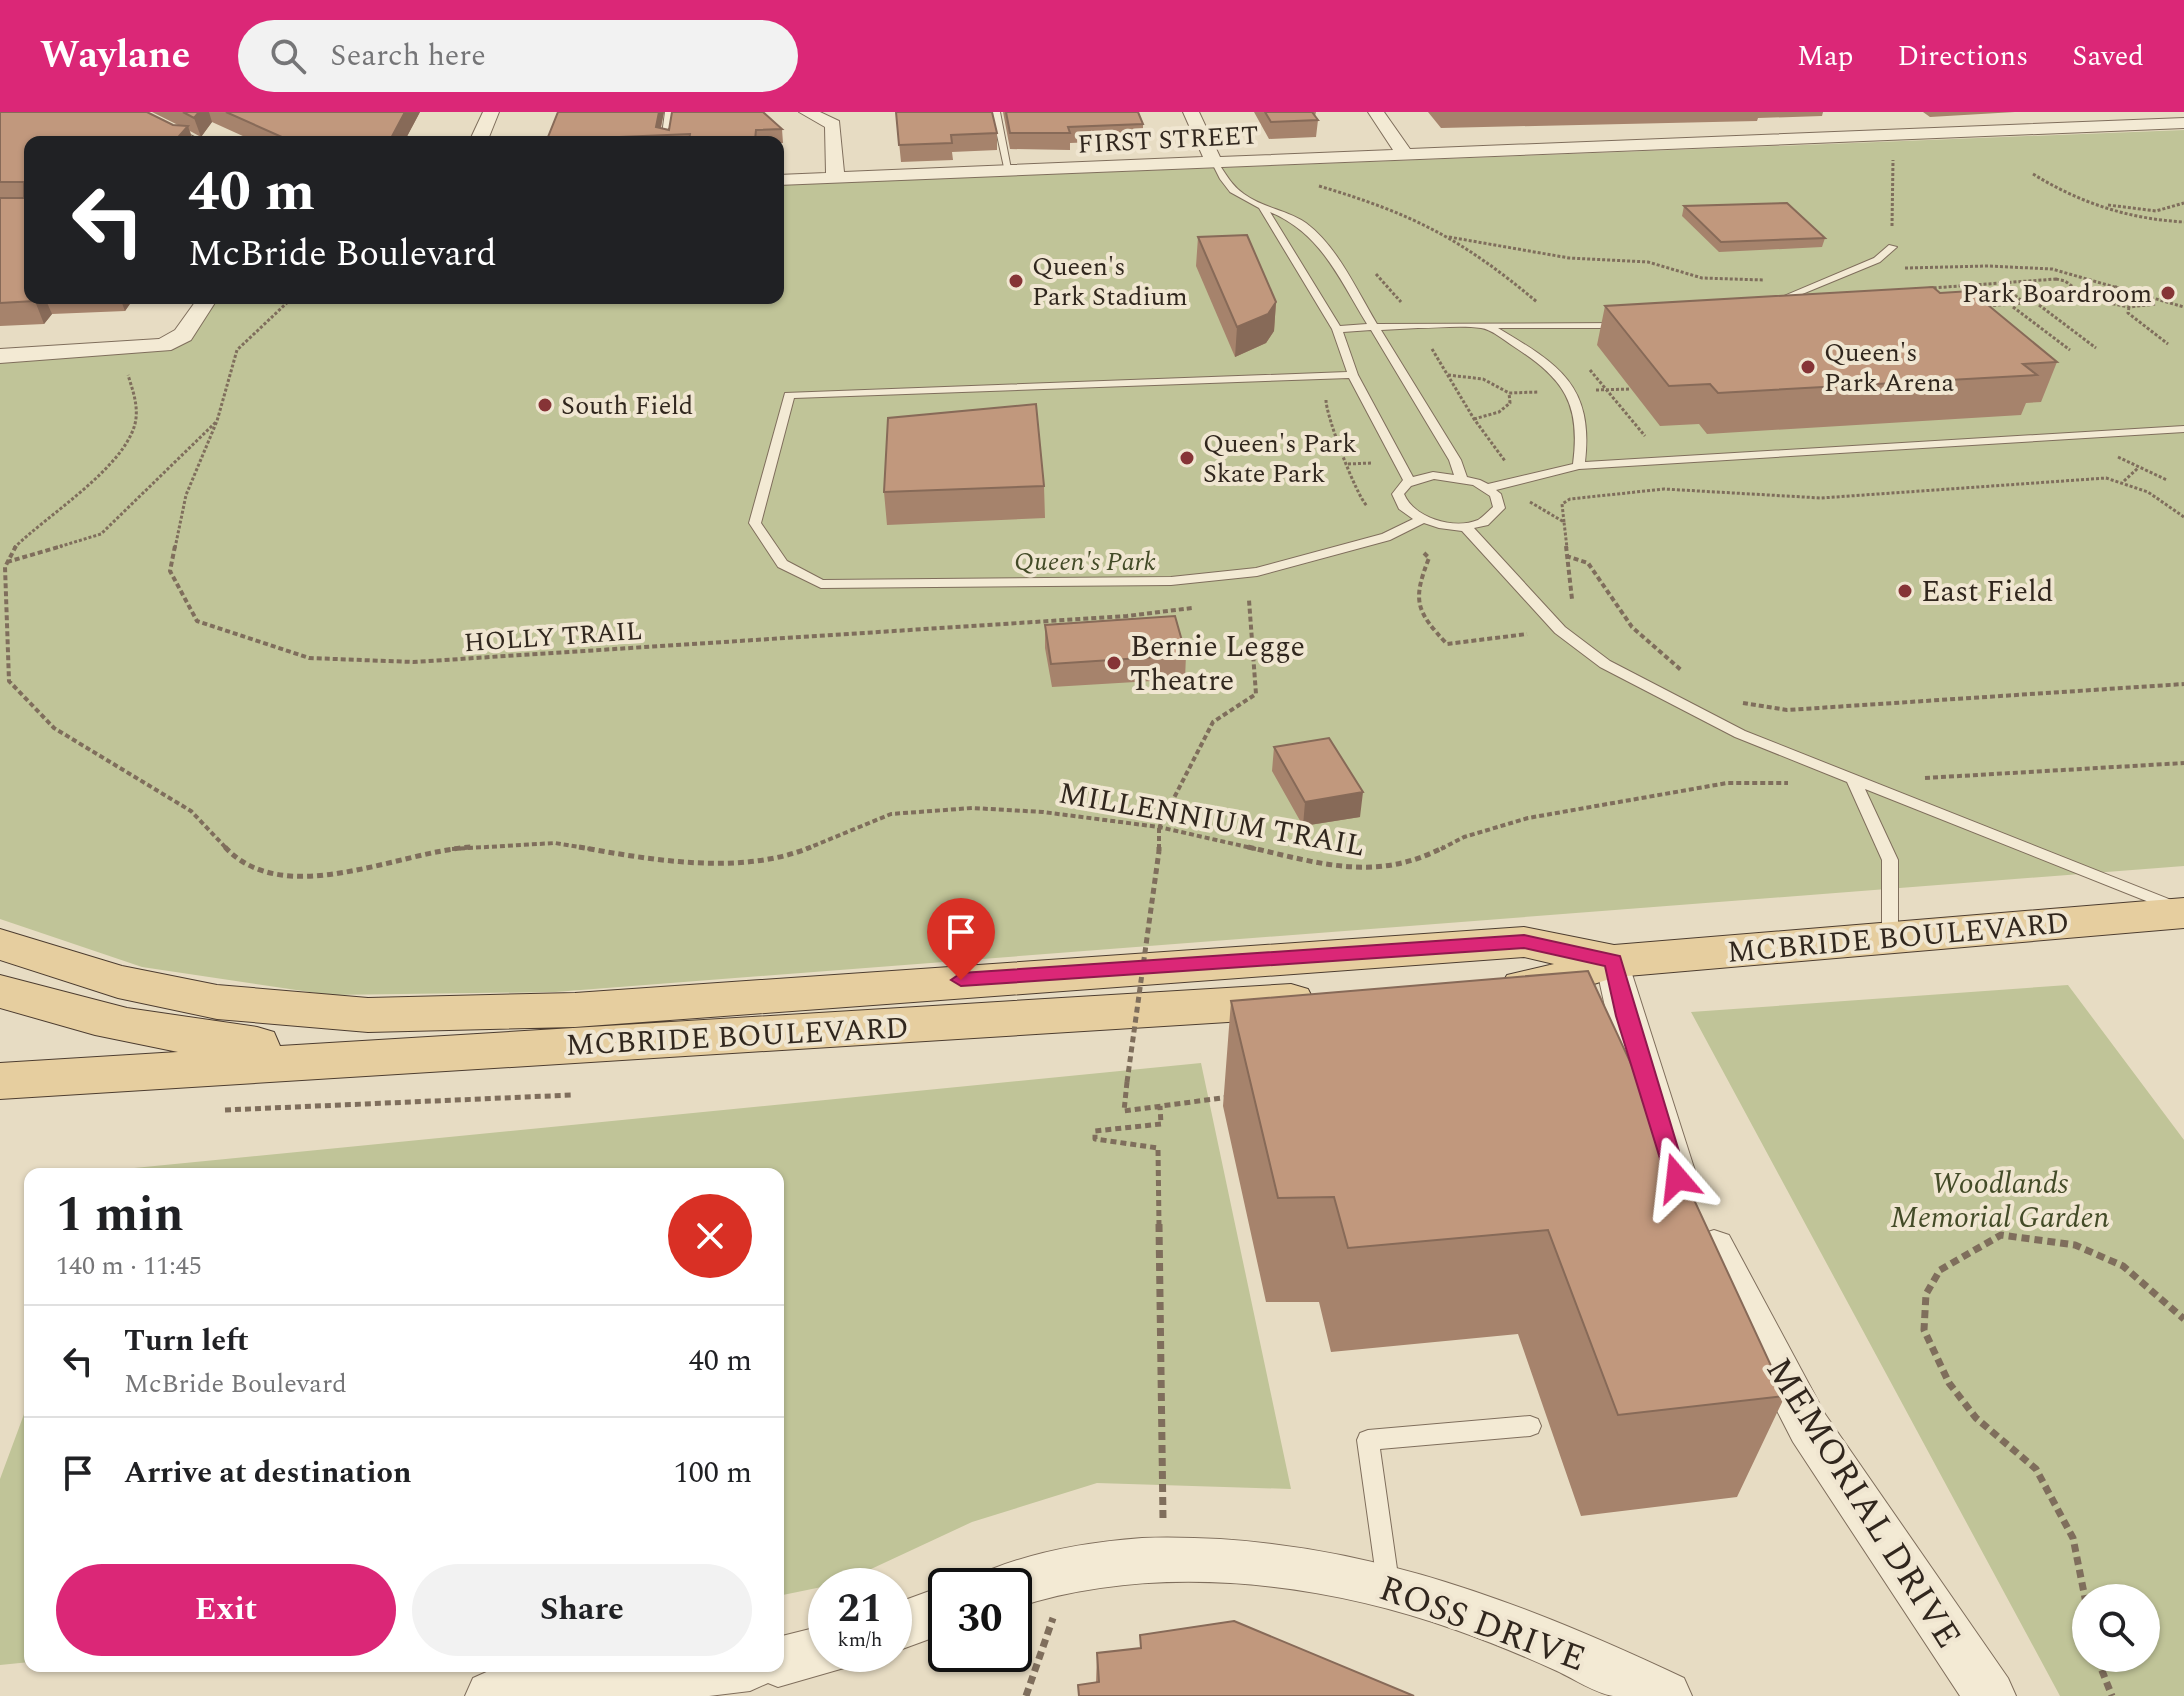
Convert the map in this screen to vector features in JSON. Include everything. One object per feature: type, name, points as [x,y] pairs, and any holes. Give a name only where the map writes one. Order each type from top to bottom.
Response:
[{"type":"main road","name":"MCBRIDE BOULEVARD","points":[[0,944],[118,982],[217,1002],[368,1015],[575,1010],[867,986],[1524,942],[1613,961],[2184,912]]},
{"type":"main road","name":"MCBRIDE BOULEVARD","points":[[1485,988],[1550,1000],[1613,961]]},
{"type":"main road","points":[[0,991],[120,1024],[213,1041],[415,1055]]},
{"type":"main road","name":"MCBRIDE BOULEVARD","points":[[0,1081],[1429,992]]},
{"type":"street","points":[[132,112],[182,136]]},
{"type":"street","points":[[481,136],[491,112]]},
{"type":"street","points":[[807,112],[833,125]]},
{"type":"street","points":[[833,125],[854,112]]},
{"type":"street","points":[[1191,112],[1214,163]]},
{"type":"street","points":[[1376,112],[1405,154]]},
{"type":"street","points":[[2051,112],[2075,128]]},
{"type":"street","points":[[1885,117],[1908,134]]},
{"type":"street","name":"FIRST STREET","points":[[784,180],[2184,123]]},
{"type":"street","points":[[833,125],[835,178]]},
{"type":"street","points":[[0,356],[163,345],[183,335],[204,304]]},
{"type":"street","name":"MEMORIAL DRIVE","points":[[1613,961],[1625,1016],[1677,1178]]},
{"type":"street","name":"MEMORIAL DRIVE","points":[[1602,1061],[1677,1178],[1809,1428],[1990,1696]]},
{"type":"street","name":"ROSS DRIVE","points":[[1032,1579],[1070,1567],[1165,1558],[1295,1565],[1388,1583],[1514,1626],[1666,1696]]},
{"type":"street","points":[[784,1660],[808,1654]]},
{"type":"street","points":[[491,1696],[698,1672]]},
{"type":"lane","points":[[666,136],[669,112]]},
{"type":"lane","points":[[996,112],[1009,172]]},
{"type":"lane","points":[[1214,163],[1229,189],[1263,209],[1300,223],[1326,249],[1455,460],[1461,477]]},
{"type":"lane","points":[[1263,209],[1337,329],[1353,375],[1409,481]]},
{"type":"lane","points":[[1762,306],[1877,260],[1892,247]]},
{"type":"lane","points":[[1337,329],[1638,325]]},
{"type":"lane","points":[[1488,326],[1539,357],[1557,373],[1574,398],[1583,419],[1585,436],[1579,466]]},
{"type":"lane","points":[[1353,375],[789,395],[755,523],[782,564],[821,584],[1171,581],[1257,572],[1386,537],[1421,520]]},
{"type":"lane","points":[[1488,488],[1579,466],[2184,429]]},
{"type":"lane","points":[[1433,475],[1461,477],[1488,488],[1499,501],[1495,514],[1464,525],[1421,520],[1399,505],[1397,496],[1409,481],[1433,475]]},
{"type":"lane","points":[[1464,525],[1560,630],[1605,664],[1740,734],[2184,912]]},
{"type":"lane","points":[[1854,781],[1887,846],[1890,937]]},
{"type":"lane","points":[[1388,1583],[1368,1440],[1530,1426]]},
{"type":"path","points":[[1892,247],[1893,147]]},
{"type":"path","points":[[2033,174],[2051,186],[2133,218],[2184,222]]},
{"type":"path","points":[[1314,185],[1344,193],[1449,237],[1488,260],[1539,304]]},
{"type":"path","points":[[2090,202],[2155,213],[2184,203]]},
{"type":"path","points":[[1449,237],[1569,258],[1648,262],[1702,278],[1823,282]]},
{"type":"path","points":[[1901,268],[2045,268],[2117,286],[2157,303],[2184,307]]},
{"type":"path","points":[[1939,306],[1918,289],[1920,286],[2056,279],[2065,281],[2087,299]]},
{"type":"path","points":[[1998,282],[2027,305]]},
{"type":"path","points":[[2115,303],[2108,294],[2117,286]]},
{"type":"path","points":[[1914,294],[1923,293]]},
{"type":"path","points":[[1928,305],[2012,306],[2087,299],[2129,307],[2157,303]]},
{"type":"path","name":"HOLLY TRAIL","points":[[286,304],[237,350],[217,421],[186,495],[170,571],[197,621],[309,658],[413,662],[497,658],[1106,617],[1203,606]]},
{"type":"path","points":[[2038,305],[2096,348]]},
{"type":"path","points":[[2012,306],[2070,350]]},
{"type":"path","points":[[2129,307],[2128,313],[2168,344]]},
{"type":"path","points":[[1429,343],[1474,419],[1507,464]]},
{"type":"path","points":[[7,562],[14,547],[118,452],[133,429],[136,404],[126,367],[140,348]]},
{"type":"path","points":[[1608,390],[1653,447]]},
{"type":"path","points":[[1474,419],[1506,408],[1510,403],[1509,393]]},
{"type":"path","points":[[1326,399],[1330,428],[1348,464],[1352,488],[1367,506]]},
{"type":"path","points":[[7,562],[101,534],[217,421]]},
{"type":"path","points":[[1348,464],[1383,463]]},
{"type":"path","points":[[2125,463],[2167,480]]},
{"type":"path","points":[[2124,481],[2138,468]]},
{"type":"path","points":[[1577,605],[1569,596],[1562,504],[1570,499],[1664,489],[1821,498],[2106,478],[2124,481],[2157,495],[2184,517]]},
{"type":"path","points":[[1679,484],[1684,492]]},
{"type":"path","points":[[1526,497],[1542,512],[1564,522]]},
{"type":"path","points":[[1424,553],[1429,558],[1416,590],[1420,614],[1447,644],[1536,633]]},
{"type":"path","points":[[1566,556],[1588,563],[1632,627],[1687,674]]},
{"type":"path","name":"MILLENNIUM TRAIL","points":[[7,562],[4,605],[9,681],[54,728],[191,811],[235,858],[268,874],[331,875],[458,848],[555,843],[670,863],[785,858],[891,814],[972,808],[1043,812],[1159,827],[1321,864],[1371,870],[1418,861],[1464,837],[1528,818],[1727,783],[1797,783]]},
{"type":"path","points":[[1237,1096],[1124,1111],[1159,851],[1159,827],[1213,722],[1256,694],[1249,600],[1257,572]]},
{"type":"path","points":[[1106,617],[1108,631]]},
{"type":"path","points":[[1734,699],[1787,710],[2184,684]]},
{"type":"path","points":[[1916,778],[2184,763]]},
{"type":"path","points":[[221,1110],[572,1095]]},
{"type":"path","points":[[1160,1106],[1161,1124],[1095,1131],[1095,1139],[1158,1148],[1164,1524]]},
{"type":"path","points":[[2082,1584],[2073,1538],[2036,1469],[1976,1418],[1949,1383],[1924,1330],[1926,1294],[1940,1270],[2001,1235],[2075,1245],[2123,1266],[2184,1319]]},
{"type":"path","points":[[1026,1696],[1070,1567]]},
{"type":"path","points":[[2103,1672],[2112,1696]]},
{"type":"green space","name":"Queen's Park","points":[[2184,130],[2184,866],[555,992],[330,995],[142,967],[0,919],[0,358],[172,348],[206,304],[784,304],[784,185]]},
{"type":"green space","name":"Woodlands Memorial Garden","points":[[2068,985],[2184,1140],[2184,1696],[2060,1696],[1691,1012]]},
{"type":"green space","points":[[1201,1063],[1291,1489],[1097,1483],[972,1522],[873,1568],[808,1568],[808,1590],[784,1595],[784,1168],[134,1168]]},
{"type":"green space","points":[[24,1414],[24,1663],[0,1665],[0,1479]]},
{"type":"building","points":[[0,112],[147,112],[173,125],[188,126],[179,136],[24,136],[24,182],[0,182]]},
{"type":"building","points":[[183,112],[199,112],[194,118]]},
{"type":"building","points":[[226,112],[405,112],[392,136],[280,136]]},
{"type":"building","points":[[558,112],[659,112],[656,127],[669,130],[672,112],[763,112],[782,129],[756,130],[755,136],[548,136]]},
{"type":"building","points":[[896,112],[992,112],[997,133],[951,135],[952,143],[899,145]]},
{"type":"building","points":[[1006,112],[1138,112],[1143,124],[1068,127],[1070,133],[1010,133]]},
{"type":"building","points":[[1265,112],[1312,112],[1318,120],[1271,122]]},
{"type":"building","points":[[0,198],[24,198],[24,302],[0,303]]},
{"type":"building","points":[[1787,203],[1825,238],[1721,242],[1684,206]]},
{"type":"building","points":[[1247,235],[1276,302],[1268,314],[1237,327],[1198,237]]},
{"type":"building","points":[[1933,287],[1940,293],[1971,291],[2057,362],[2023,364],[2037,375],[1718,393],[1710,384],[1669,386],[1605,306]]},
{"type":"building","points":[[1036,404],[1044,486],[884,492],[888,418]]},
{"type":"building","points":[[1175,616],[1186,655],[1051,664],[1045,625]]},
{"type":"building","points":[[1329,738],[1363,792],[1305,802],[1274,747]]},
{"type":"building","points":[[1588,971],[1785,1396],[1618,1415],[1548,1230],[1348,1248],[1334,1197],[1278,1198],[1231,1001]]},
{"type":"building","points":[[1234,1621],[1414,1696],[1079,1696],[1078,1685],[1099,1682],[1097,1653],[1141,1648],[1140,1635]]},
{"type":"place","name":"Queen's Park Stadium","points":[[1016,281]]},
{"type":"place","name":"Park Boardroom","points":[[2168,293]]},
{"type":"place","name":"Queen's Park Arena","points":[[1808,367]]},
{"type":"place","name":"South Field","points":[[545,405]]},
{"type":"place","name":"Queen's Park Skate Park","points":[[1187,458]]},
{"type":"place","name":"East Field","points":[[1905,591]]},
{"type":"place","name":"Bernie Legge Theatre","points":[[1114,663]]},
{"type":"route","points":[[961,980],[1524,942],[1613,961],[1625,1016],[1677,1178]]}]
